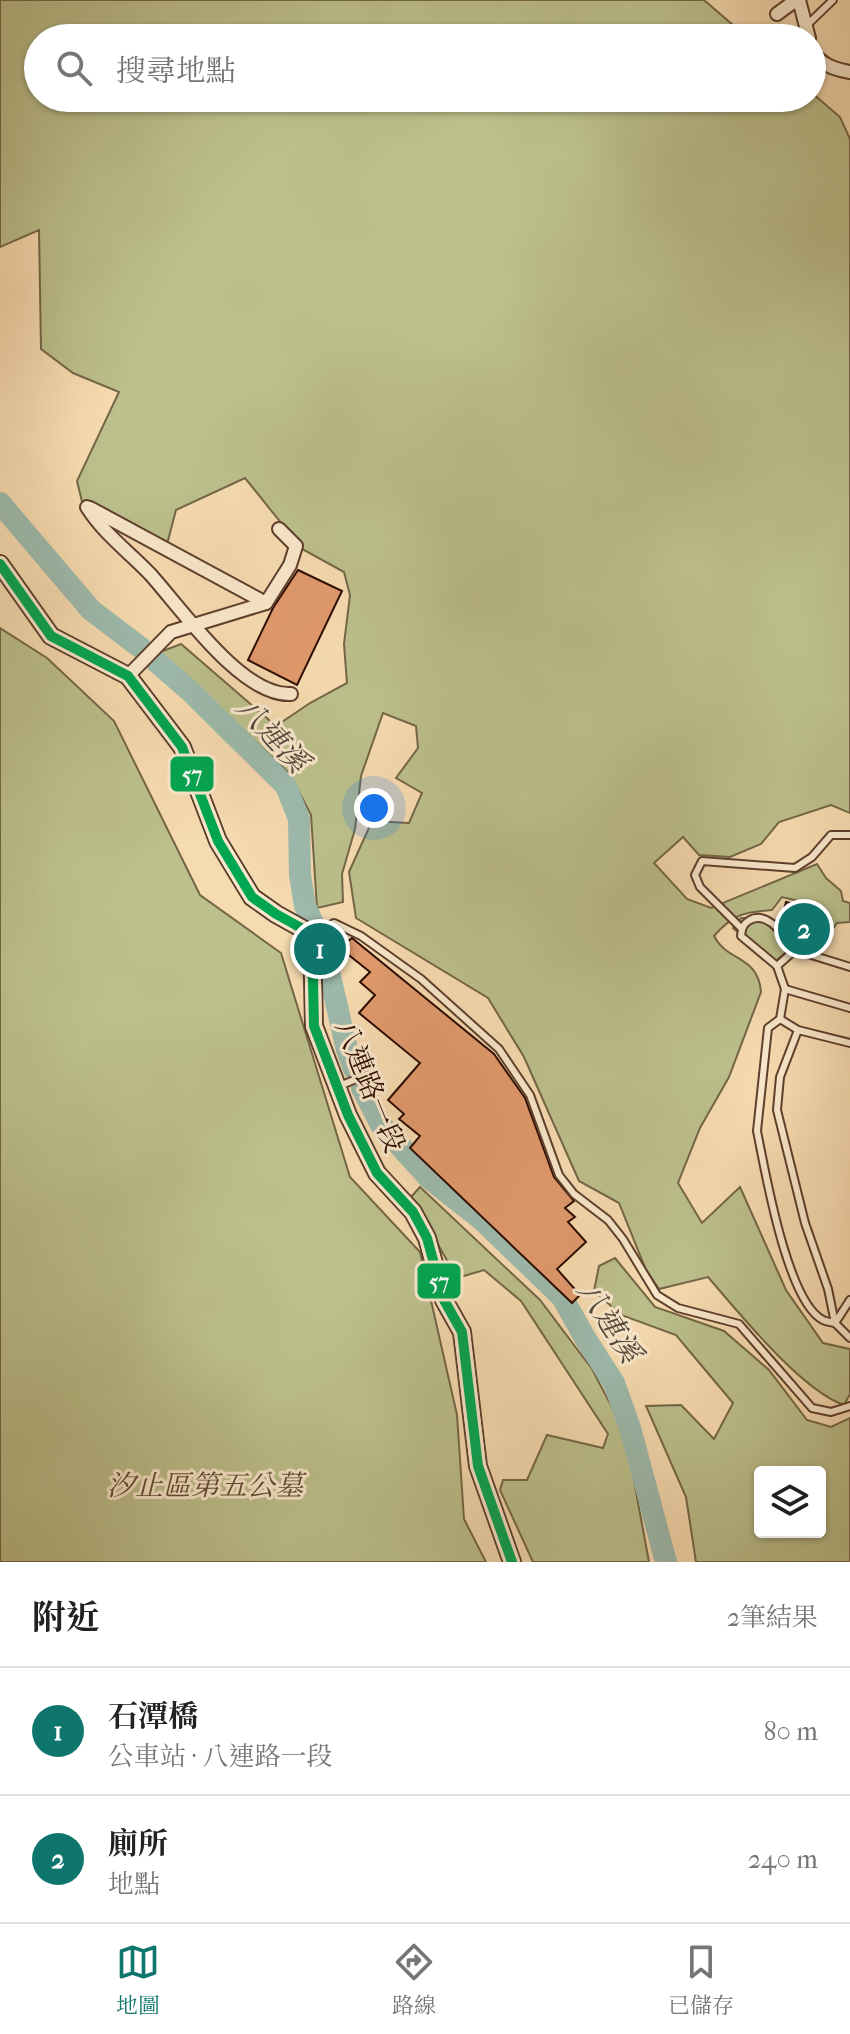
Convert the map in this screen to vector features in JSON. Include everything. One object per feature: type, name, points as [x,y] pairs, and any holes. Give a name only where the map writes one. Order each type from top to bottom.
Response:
[{"type":"street","points":[[777,14],[797,0],[805,24]]},
{"type":"street","points":[[826,65],[850,72]]},
{"type":"street","points":[[266,603],[87,507],[98,524],[150,574],[192,626],[239,671],[276,695],[291,694]]},
{"type":"street","points":[[128,676],[171,632],[266,603],[290,565],[296,546],[279,529]]},
{"type":"street","points":[[0,564],[51,636],[128,676],[182,747],[218,841],[252,897],[312,934]]},
{"type":"street","name":"八連路一段","points":[[312,934],[314,1026],[337,1087],[377,1173],[413,1212],[427,1238],[444,1300],[462,1332],[478,1466],[512,1562]]},
{"type":"lane","points":[[814,24],[833,0]]},
{"type":"lane","points":[[742,929],[700,887],[695,875],[702,861],[795,868],[812,857],[831,835],[850,835]]},
{"type":"lane","points":[[850,967],[795,950],[768,920],[757,917],[747,921],[742,929],[741,936],[777,966],[785,989],[780,1019],[768,1028],[757,1131],[784,1251],[798,1290],[821,1320],[835,1323],[850,1338]]},
{"type":"lane","points":[[312,934],[334,923],[361,936],[421,979],[499,1049],[530,1095],[559,1175],[574,1194],[608,1220],[657,1295],[678,1308],[739,1324],[812,1408],[831,1412],[850,1406]]},
{"type":"lane","points":[[777,966],[795,950]]},
{"type":"lane","points":[[785,989],[850,1008]]},
{"type":"lane","points":[[780,1019],[798,1030],[850,1043]]},
{"type":"lane","points":[[798,1030],[780,1077],[777,1110],[805,1223],[828,1289],[835,1323]]},
{"type":"lane","points":[[337,1087],[373,1072]]},
{"type":"lane","points":[[835,1323],[850,1300]]},
{"type":"green space","points":[[0,0],[704,0],[732,24],[24,24],[24,112],[826,112],[826,105],[840,117],[850,139],[850,813],[831,805],[779,822],[761,844],[730,857],[699,855],[683,837],[654,863],[687,899],[711,908],[817,864],[826,878],[841,891],[843,901],[850,903],[850,922],[837,923],[823,943],[810,942],[820,906],[782,897],[772,910],[740,916],[714,936],[726,951],[754,971],[761,992],[729,1077],[700,1128],[678,1183],[702,1223],[740,1187],[786,1290],[823,1343],[850,1349],[850,1394],[844,1405],[827,1397],[790,1367],[708,1277],[659,1289],[646,1270],[619,1203],[579,1181],[524,1057],[488,998],[356,918],[349,872],[372,821],[409,823],[422,793],[396,778],[418,748],[416,726],[383,713],[361,776],[355,829],[342,874],[343,902],[317,908],[311,815],[290,774],[160,652],[181,644],[276,726],[347,683],[344,644],[350,595],[344,572],[302,549],[245,478],[176,510],[165,552],[85,514],[77,481],[119,392],[73,373],[41,349],[39,230],[0,247]]},
{"type":"green space","name":"汐止區第五公墓","points":[[0,628],[47,658],[114,721],[200,895],[281,953],[350,1177],[420,1252],[457,1415],[464,1519],[486,1562],[0,1562]]},
{"type":"green space","points":[[741,918],[767,919],[781,924],[796,944],[772,964],[733,928]]},
{"type":"green space","points":[[420,1187],[540,1300],[592,1369],[625,1432],[649,1562],[533,1562],[500,1490],[503,1480],[527,1480],[547,1435],[603,1448],[608,1434],[521,1301],[484,1270],[457,1278],[411,1197]]},
{"type":"green space","points":[[615,1258],[655,1307],[724,1331],[769,1370],[807,1420],[831,1427],[850,1418],[850,1562],[696,1562],[686,1497],[646,1406],[681,1405],[714,1439],[733,1403],[676,1335],[621,1315],[594,1291],[599,1266]]},
{"type":"building","points":[[298,570],[342,591],[297,685],[248,660],[273,608]]},
{"type":"building","points":[[786,902],[815,910],[806,942],[795,938],[800,919],[783,914]]},
{"type":"building","points":[[352,938],[494,1054],[525,1098],[554,1177],[574,1201],[565,1208],[575,1217],[568,1222],[586,1242],[557,1269],[580,1295],[572,1303],[410,1148],[420,1136],[399,1119],[404,1114],[388,1100],[420,1063],[359,1013],[375,995],[360,982],[370,972],[340,948]]},
{"type":"waterway","name":"八連溪","points":[[0,503],[91,610],[141,648]]},
{"type":"waterway","name":"八連溪","points":[[153,659],[286,786],[299,819],[300,875],[305,906],[312,921]]},
{"type":"waterway","name":"八連溪","points":[[322,941],[354,1069]]},
{"type":"waterway","name":"八連溪","points":[[362,1088],[381,1125],[429,1178],[481,1219],[562,1297],[614,1383],[630,1428],[666,1562]]},
{"type":"transit line","name":"57","points":[[0,564],[51,636],[128,676],[182,747],[218,841],[252,897],[312,934],[314,1026],[348,1115],[377,1173],[413,1212],[427,1238],[444,1300],[462,1332],[478,1466],[512,1562]]},
{"type":"place","name":"廁所","points":[[804,929]]},
{"type":"place","name":"石潭橋","points":[[320,949]]}]
